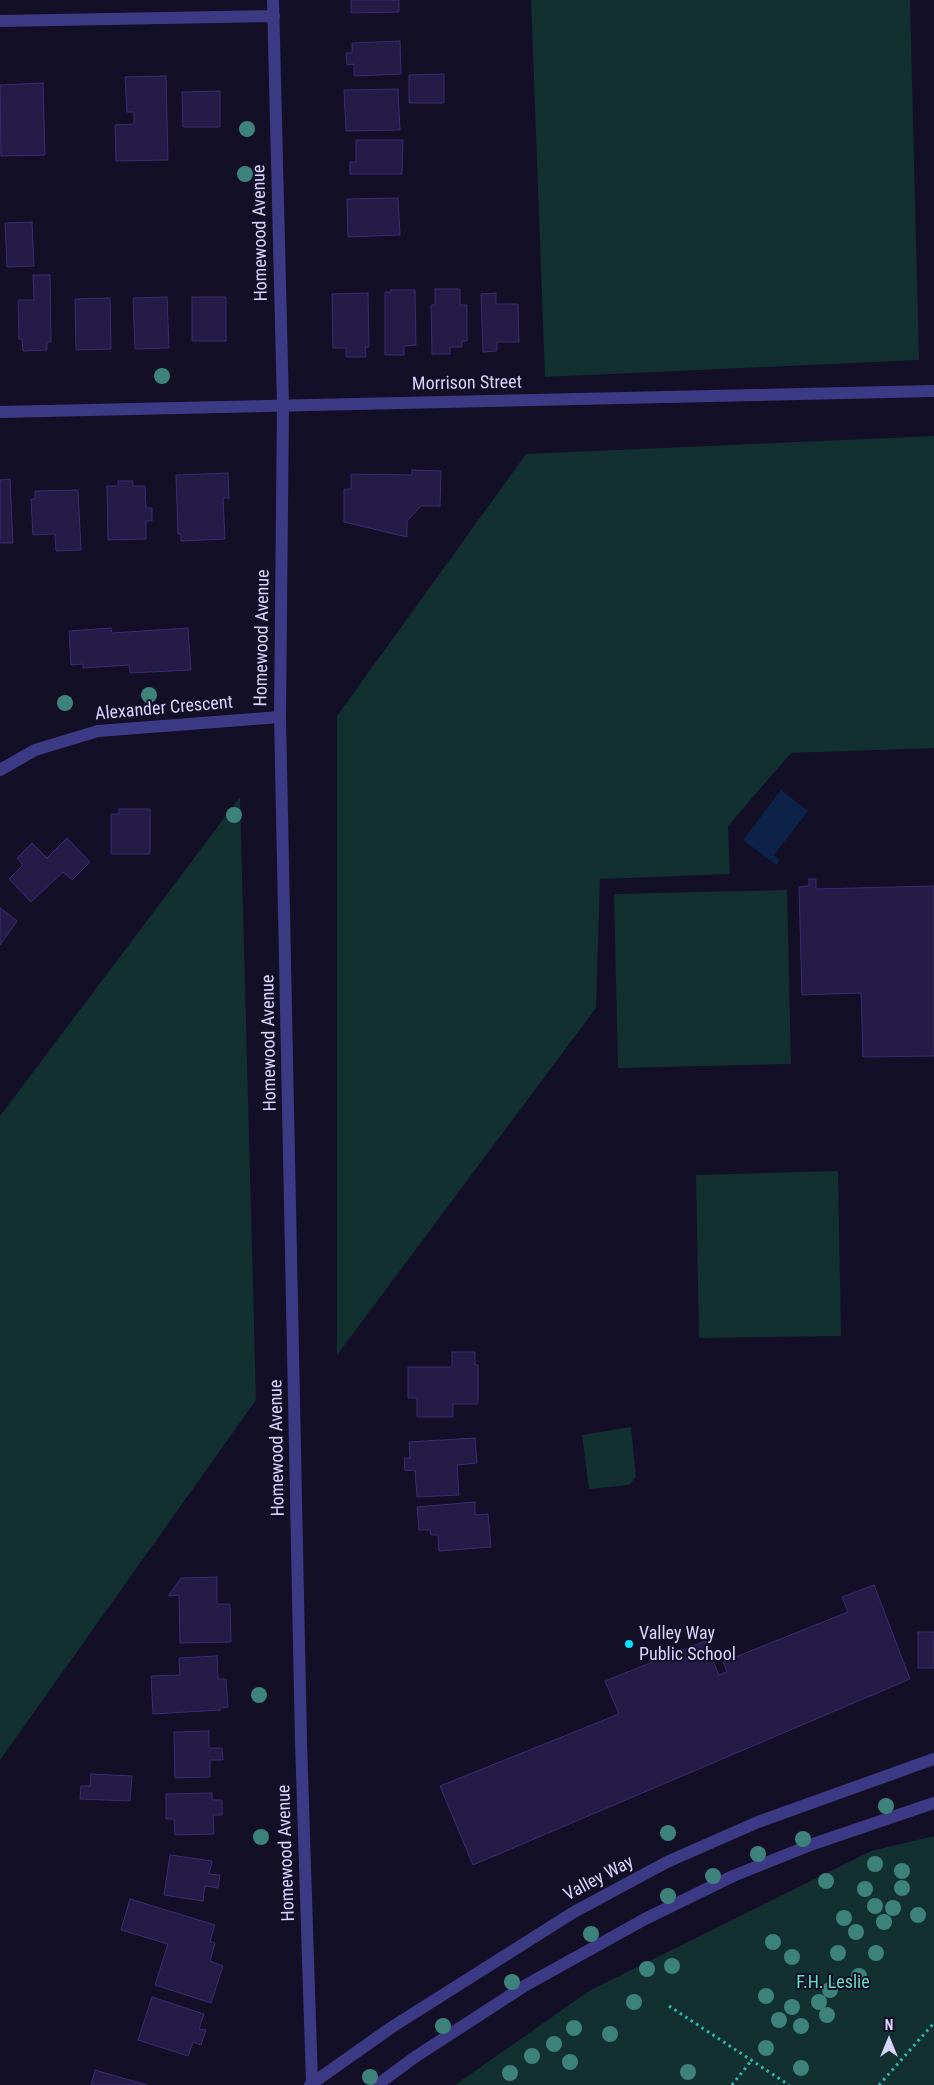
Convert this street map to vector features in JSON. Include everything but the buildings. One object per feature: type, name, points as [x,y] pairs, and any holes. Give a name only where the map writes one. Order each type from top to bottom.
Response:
[{"type":"street","name":"Homewood Avenue","points":[[273,0],[283,405],[280,717],[301,1750],[312,2084]]},
{"type":"street","points":[[0,22],[274,16]]},
{"type":"street","name":"Morrison Street","points":[[0,412],[934,390]]},
{"type":"street","name":"Alexander Crescent","points":[[0,770],[35,750],[98,731],[280,717]]},
{"type":"street","name":"Valley Way","points":[[312,2084],[392,2027],[574,1912],[658,1867],[758,1822],[934,1759]]},
{"type":"street","points":[[377,2085],[415,2057],[526,1985],[645,1919],[733,1876],[813,1844],[934,1803]]},
{"type":"path","points":[[669,2006],[789,2085]]},
{"type":"path","points":[[879,2085],[934,2023]]},
{"type":"path","points":[[732,2085],[751,2061]]},
{"type":"green space","points":[[531,0],[910,0],[919,360],[545,377]]},
{"type":"green space","points":[[934,436],[934,748],[791,753],[728,826],[730,874],[600,879],[596,1008],[337,1355],[337,716],[526,454]]},
{"type":"green space","points":[[240,797],[256,1400],[0,1760],[0,1116]]},
{"type":"green space","points":[[787,890],[791,1064],[618,1068],[614,894]]},
{"type":"green space","points":[[838,1171],[841,1336],[699,1338],[696,1175]]},
{"type":"green space","points":[[631,1427],[636,1477],[629,1485],[589,1489],[582,1435]]},
{"type":"green space","name":"F.H. Leslie","points":[[934,1836],[934,2085],[455,2085],[589,1991],[871,1851]]},
{"type":"water","points":[[781,790],[808,811],[774,855],[780,860],[776,865],[743,840]]},
{"type":"place","name":"Valley Way Public School","points":[[629,1644]]}]
